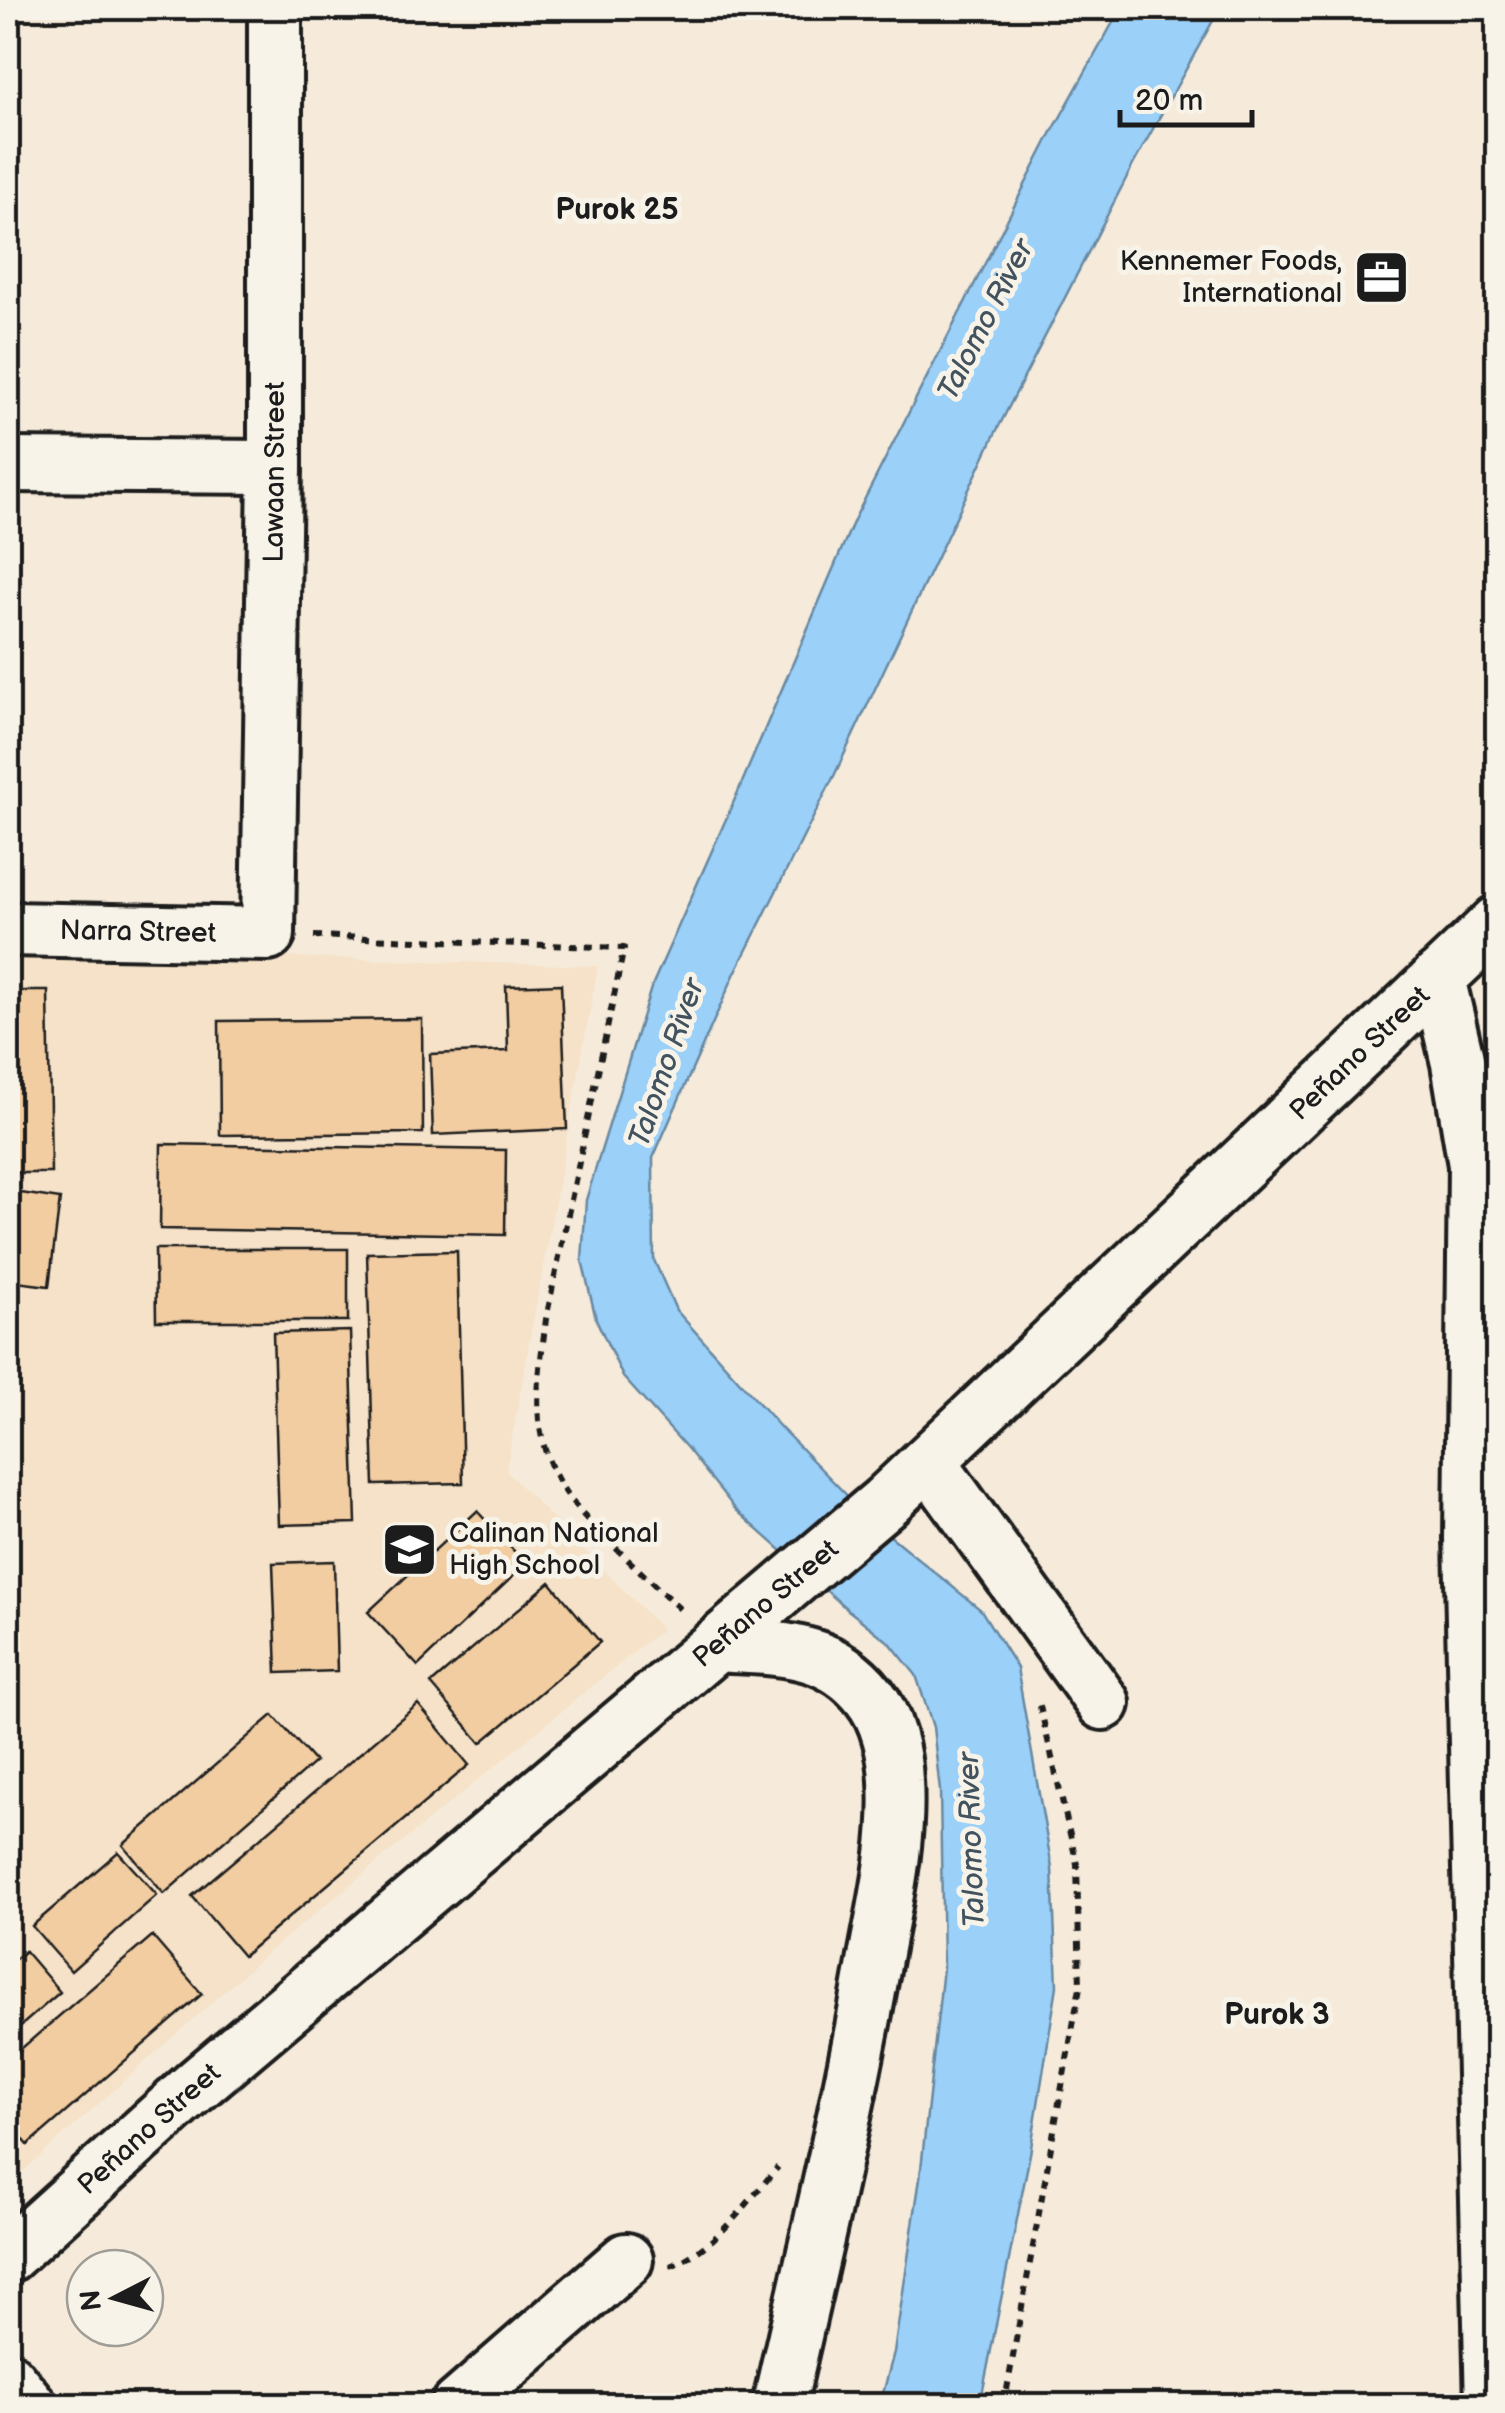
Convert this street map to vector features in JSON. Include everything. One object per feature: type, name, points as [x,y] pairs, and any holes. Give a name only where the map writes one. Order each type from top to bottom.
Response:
[{"type":"street","name":"Lawaan Street","points":[[268,934],[275,8]]},
{"type":"street","points":[[8,465],[274,467]]},
{"type":"street","name":"Peñano Street","points":[[8,2256],[197,2086],[885,1502],[1498,922]]},
{"type":"street","name":"Narra Street","points":[[8,929],[268,934]]},
{"type":"street","points":[[1438,978],[1458,1063],[1475,1165],[1471,1538],[1488,1809],[1492,2406]]},
{"type":"street","points":[[929,1462],[1103,1704]]},
{"type":"street","points":[[717,1644],[812,1654],[841,1670],[870,1696],[888,1733],[896,1778],[896,1826],[855,2069],[779,2406]]},
{"type":"street","points":[[458,2406],[626,2260]]},
{"type":"street","points":[[8,2379],[30,2406]]},
{"type":"path","points":[[268,934],[624,948],[546,1320],[539,1378],[540,1420],[547,1456],[561,1488],[580,1514],[717,1644]]},
{"type":"path","points":[[1004,2406],[1080,1987],[1077,1864],[1038,1697]]},
{"type":"path","points":[[626,2260],[642,2268],[664,2268],[686,2260],[710,2243],[778,2167]]},
{"type":"shaded area","name":"Calinan National High School","points":[[8,949],[598,966],[506,1471],[662,1629],[266,1954],[8,2185]]},
{"type":"water","name":"Talomo River","points":[[1121,8],[1220,8],[1133,165],[996,432],[834,776],[734,975],[653,1158],[654,1260],[676,1310],[780,1427],[872,1521],[981,1610],[1017,1668],[1052,1868],[1057,1986],[1030,2154],[980,2405],[880,2405],[894,2352],[920,2178],[943,1968],[940,1791],[933,1727],[916,1675],[890,1643],[736,1510],[623,1377],[596,1319],[582,1260],[586,1200],[651,988],[854,520],[1052,132]]},
{"type":"building","points":[[561,984],[567,1129],[433,1135],[430,1054],[508,1051],[506,986]]},
{"type":"building","points":[[8,991],[48,991],[51,1173],[8,1173]]},
{"type":"building","points":[[422,1019],[423,1133],[220,1135],[219,1021]]},
{"type":"building","points":[[161,1144],[506,1150],[505,1235],[160,1229]]},
{"type":"building","points":[[8,1191],[60,1199],[49,1286],[8,1281]]},
{"type":"building","points":[[155,1249],[348,1249],[348,1321],[156,1321]]},
{"type":"building","points":[[457,1251],[463,1483],[374,1485],[367,1253]]},
{"type":"building","points":[[350,1331],[356,1523],[279,1525],[273,1333]]},
{"type":"building","points":[[477,1511],[526,1564],[418,1666],[368,1612]]},
{"type":"building","points":[[334,1561],[337,1671],[277,1673],[273,1563]]},
{"type":"building","points":[[550,1582],[600,1642],[481,1743],[431,1684]]},
{"type":"building","points":[[418,1704],[469,1765],[243,1956],[192,1896]]},
{"type":"building","points":[[273,1715],[315,1762],[164,1894],[123,1845]]},
{"type":"building","points":[[118,1852],[157,1895],[71,1971],[32,1926]]},
{"type":"building","points":[[152,1936],[202,1994],[28,2145],[8,2121],[8,2060]]},
{"type":"building","points":[[25,1951],[60,1992],[8,2037],[8,1965]]},
{"type":"place","name":"Kennemer Foods, International","points":[[1381,277]]},
{"type":"place","name":"Calinan National High School","points":[[410,1549]]},
{"type":"district","name":"Purok 25","points":[[617,210]]},
{"type":"district","name":"Purok 3","points":[[1277,2015]]}]
